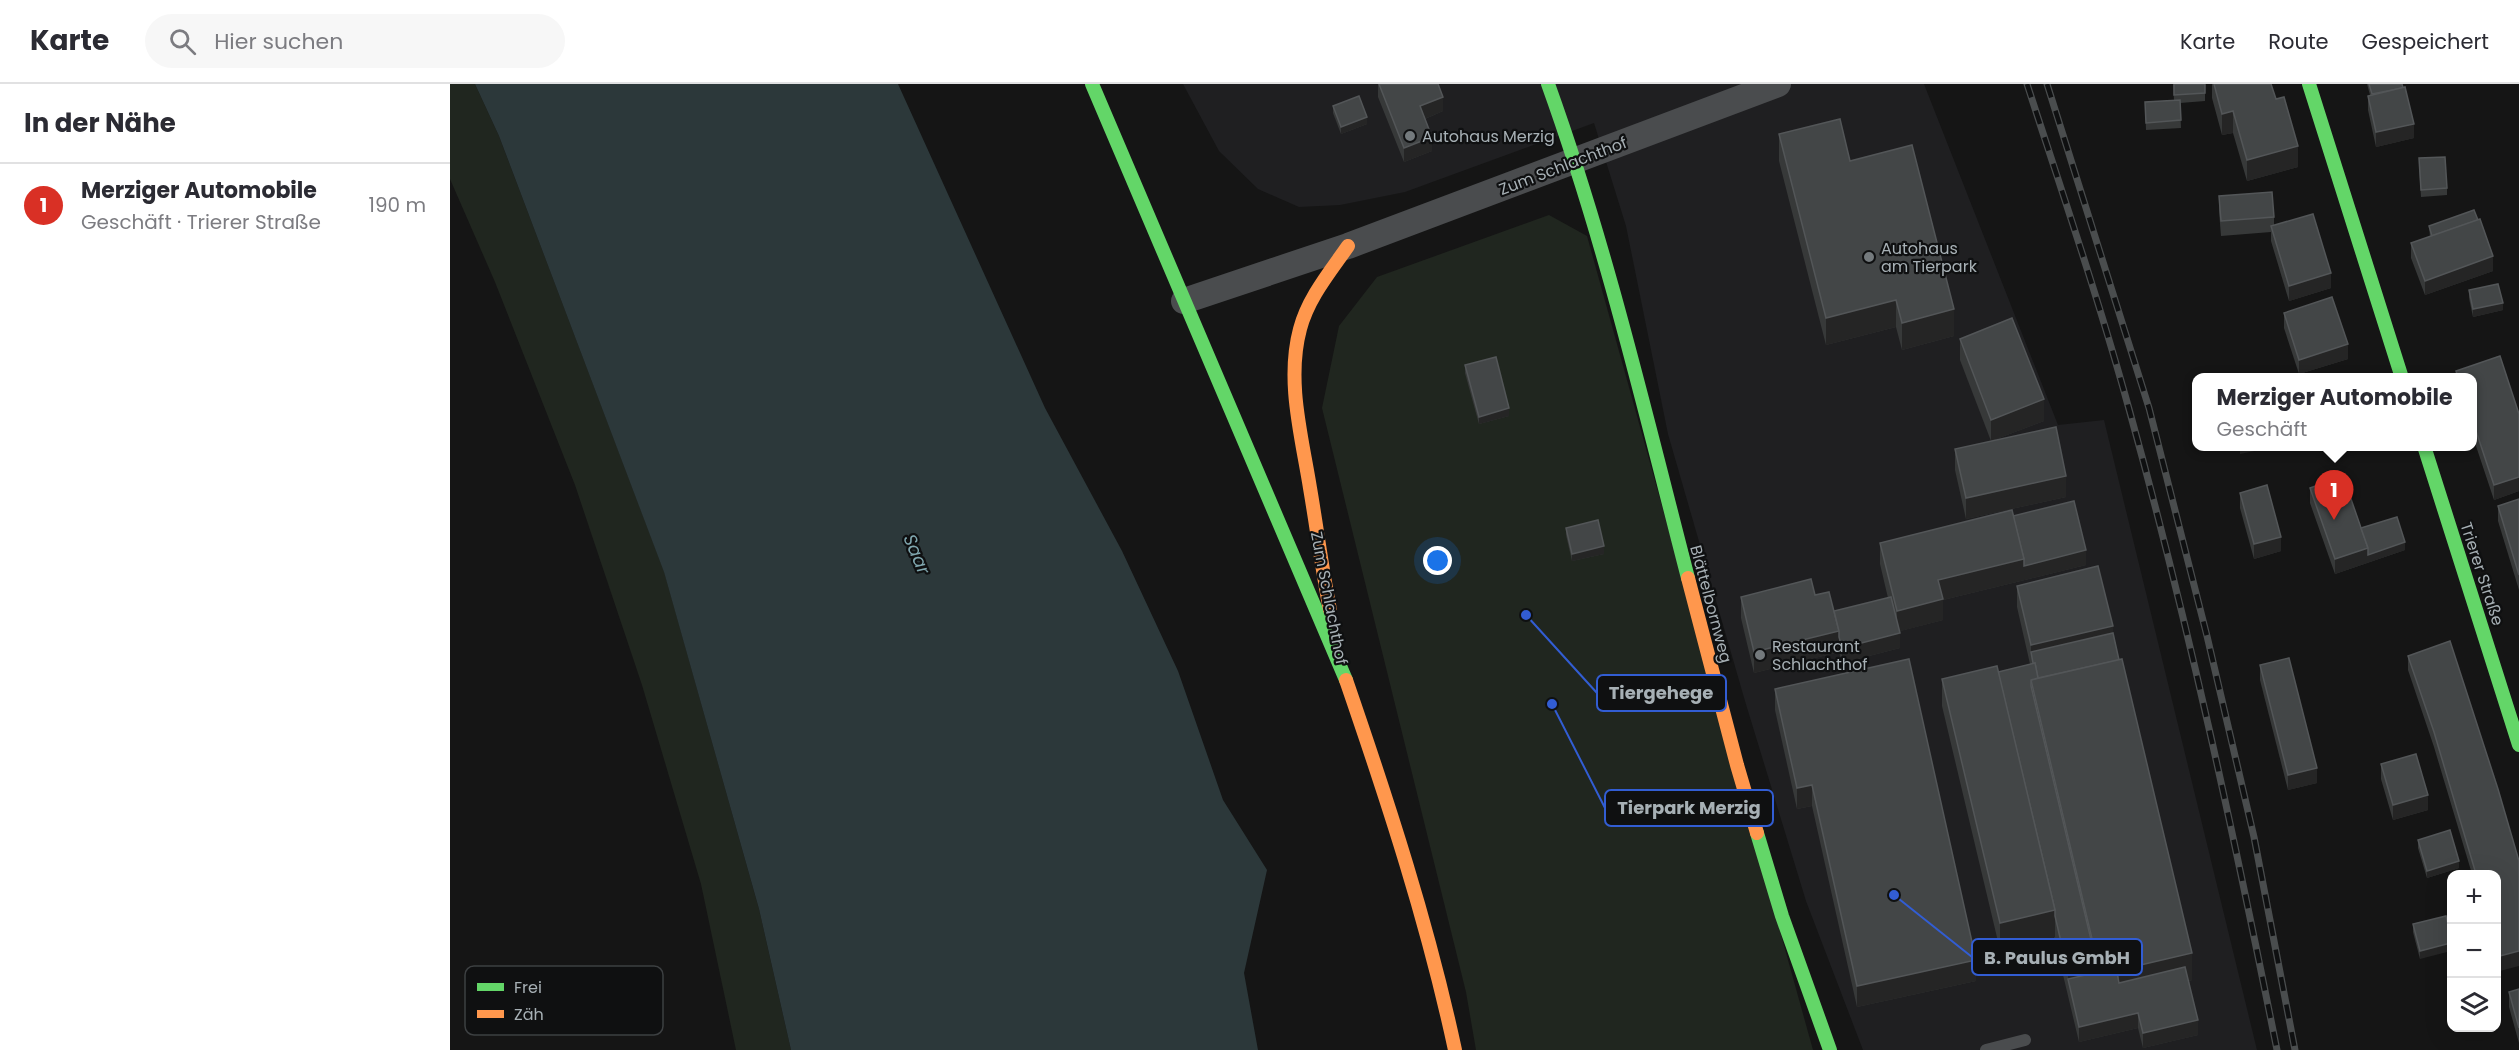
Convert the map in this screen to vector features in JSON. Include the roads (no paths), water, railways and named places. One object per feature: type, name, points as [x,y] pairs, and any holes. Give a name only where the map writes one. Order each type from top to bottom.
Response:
[{"type":"street","points":[[1092,84],[1344,676],[1380,780],[1414,890],[1442,990],[1455,1050]]},
{"type":"street","name":"Blättelbornweg","points":[[1548,84],[1576,162],[1602,246],[1737,765],[1782,916],[1830,1050]]},
{"type":"street","name":"Zum Schlachthof","points":[[1184,301],[1348,246],[1778,84]]},
{"type":"street","points":[[2309,84],[2400,373]]},
{"type":"street","name":"Zum Schlachthof","points":[[1344,676],[1317,541],[1296,384],[1296,350],[1300,328],[1322,283],[1348,246]]},
{"type":"street","name":"Trierer Straße","points":[[2425,451],[2519,745]]},
{"type":"lane","points":[[1986,1050],[2025,1040]]},
{"type":"water","name":"Saar","points":[[475,84],[898,84],[1045,408],[1122,551],[1178,671],[1223,800],[1267,870],[1244,973],[1258,1050],[791,1050],[759,909],[664,572],[499,136]]},
{"type":"railway","points":[[2027,84],[2105,327],[2151,489],[2209,728],[2277,1050]]},
{"type":"railway","points":[[2047,84],[2149,408],[2207,636],[2254,837],[2295,1050]]},
{"type":"place","name":"Autohaus Merzig","points":[[1410,136]]},
{"type":"place","name":"Autohaus am Tierpark","points":[[1869,257]]},
{"type":"place","name":"Merziger Automobile","points":[[2334,520]]},
{"type":"place","name":"Tiergehege","points":[[1526,615]]},
{"type":"place","name":"Restaurant Schlachthof","points":[[1760,655]]},
{"type":"place","name":"Tierpark Merzig","points":[[1552,704]]},
{"type":"place","name":"B. Paulus GmbH","points":[[1894,895]]}]
